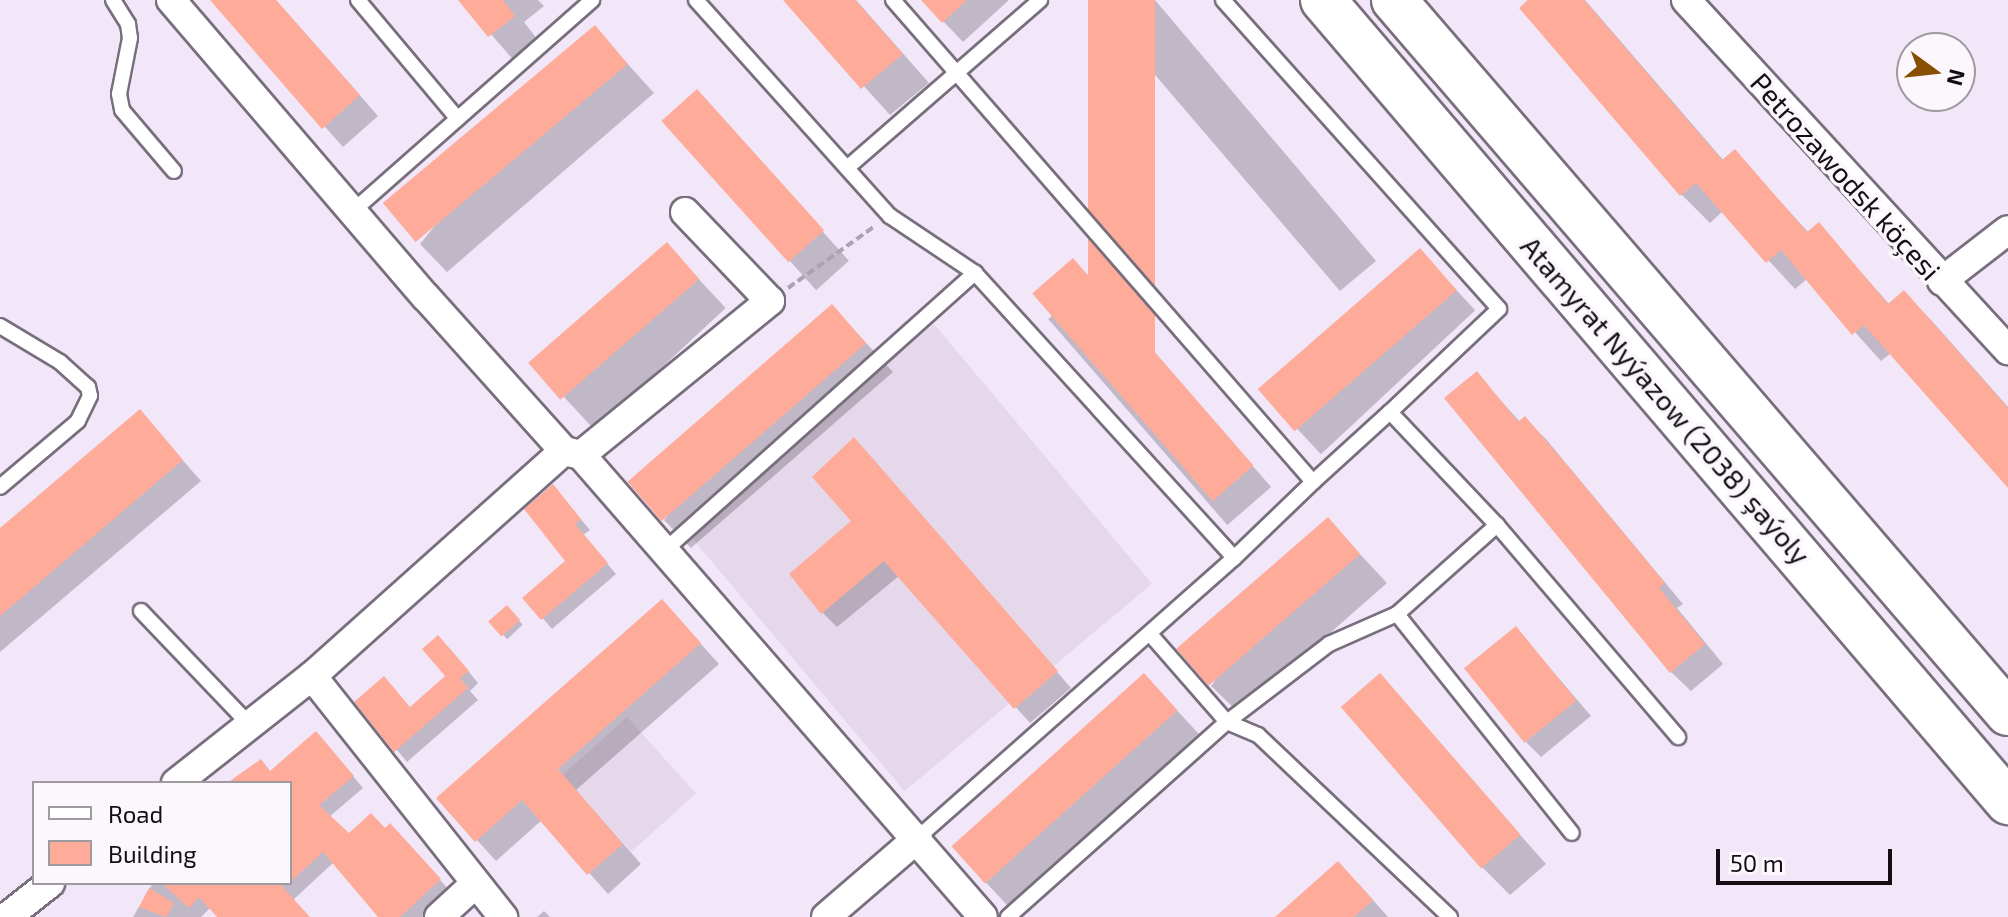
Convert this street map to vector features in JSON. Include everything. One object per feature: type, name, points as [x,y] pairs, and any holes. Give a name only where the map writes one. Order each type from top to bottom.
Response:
[{"type":"main road","name":"Atamyrat Nyýazow (2038) şaýoly","points":[[1323,0],[2008,802]]},
{"type":"main road","name":"Atamyrat Nyýazow (2038) şaýoly","points":[[1394,0],[2008,713]]},
{"type":"street","points":[[171,0],[353,211],[665,550],[918,838],[983,917]]},
{"type":"street","name":"Petrozawodsk köçesi","points":[[1686,0],[2008,350]]},
{"type":"street","points":[[179,781],[312,676],[573,453],[770,301],[685,212]]},
{"type":"street","points":[[1942,281],[2008,230]]},
{"type":"street","points":[[312,676],[503,917]]},
{"type":"street","points":[[826,917],[918,838]]},
{"type":"street","points":[[439,917],[475,884]]},
{"type":"street","points":[[7,917],[47,885]]},
{"type":"lane","points":[[113,0],[128,24],[130,38],[119,94],[122,110],[174,171]]},
{"type":"lane","points":[[358,0],[458,119]]},
{"type":"lane","points":[[353,211],[592,0]]},
{"type":"lane","points":[[696,0],[890,216],[975,273],[1234,558]]},
{"type":"lane","points":[[893,0],[1313,482]]},
{"type":"lane","points":[[847,168],[1040,0]]},
{"type":"lane","points":[[918,838],[1234,558],[1499,309],[1223,0]]},
{"type":"lane","points":[[665,550],[975,273]]},
{"type":"lane","points":[[0,326],[60,362],[88,387],[90,396],[78,421],[0,487]]},
{"type":"lane","points":[[1390,412],[1497,525],[1678,737]]},
{"type":"lane","points":[[1008,917],[1227,722],[1329,644],[1397,614],[1497,525]]},
{"type":"lane","points":[[141,611],[250,725]]},
{"type":"lane","points":[[1397,614],[1572,833]]},
{"type":"lane","points":[[1150,634],[1227,722],[1258,735],[1450,917]]},
{"type":"path","points":[[770,301],[890,216]]},
{"type":"shaded area","points":[[934,324],[1152,584],[904,791],[687,532]]},
{"type":"shaded area","points":[[627,717],[696,794],[631,852],[562,775]]},
{"type":"building","points":[[210,0],[276,0],[360,95],[322,129]]},
{"type":"building","points":[[458,0],[503,0],[515,16],[488,37]]},
{"type":"building","points":[[783,0],[855,0],[903,54],[861,89]]},
{"type":"building","points":[[921,0],[967,0],[942,23]]},
{"type":"building","points":[[1088,0],[1155,0],[1155,357],[1088,357]]},
{"type":"building","points":[[1528,0],[1584,0],[1722,160],[1735,149],[1807,232],[1819,222],[1888,304],[1904,290],[2008,408],[2008,488],[1864,325],[1852,335],[1781,250],[1766,263],[1696,183],[1680,196],[1519,8]]},
{"type":"building","points":[[595,25],[628,64],[416,242],[383,203]]},
{"type":"building","points":[[697,89],[824,230],[788,262],[661,121]]},
{"type":"building","points":[[667,242],[699,279],[560,400],[528,363]]},
{"type":"building","points":[[1420,248],[1457,290],[1294,431],[1258,389]]},
{"type":"building","points":[[1073,258],[1253,466],[1213,501],[1032,293]]},
{"type":"building","points":[[832,304],[866,343],[662,521],[627,482]]},
{"type":"building","points":[[1477,371],[1518,422],[1525,416],[1577,477],[1665,583],[1659,588],[1705,644],[1670,673],[1444,398]]},
{"type":"building","points":[[140,409],[183,460],[0,616],[0,528]]},
{"type":"building","points":[[854,437],[1058,671],[1014,709],[884,561],[821,614],[789,574],[851,521],[812,477]]},
{"type":"building","points":[[553,484],[581,519],[575,524],[608,563],[541,620],[522,598],[565,561],[524,509]]},
{"type":"building","points":[[1328,517],[1360,554],[1208,686],[1176,649]]},
{"type":"building","points":[[662,599],[701,643],[558,769],[623,844],[587,875],[522,800],[475,842],[436,798]]},
{"type":"building","points":[[507,605],[520,620],[501,636],[488,621]]},
{"type":"building","points":[[1516,626],[1576,701],[1524,743],[1464,668]]},
{"type":"building","points":[[438,635],[469,671],[460,678],[468,688],[394,752],[354,702],[384,676],[410,707],[445,676],[422,649]]},
{"type":"building","points":[[1144,673],[1177,710],[985,883],[952,846]]},
{"type":"building","points":[[1380,673],[1520,835],[1481,869],[1341,707]]},
{"type":"building","points":[[316,731],[354,776],[319,805],[349,833],[371,813],[385,828],[390,823],[441,879],[400,917],[378,917],[323,852],[292,880],[292,781],[230,781],[261,759],[270,771]]},
{"type":"building","points":[[1338,861],[1373,900],[1354,917],[1275,917]]},
{"type":"building","points":[[164,885],[281,885],[310,917],[217,917],[199,897],[189,908]]},
{"type":"building","points":[[149,888],[174,903],[166,917],[139,907]]}]
